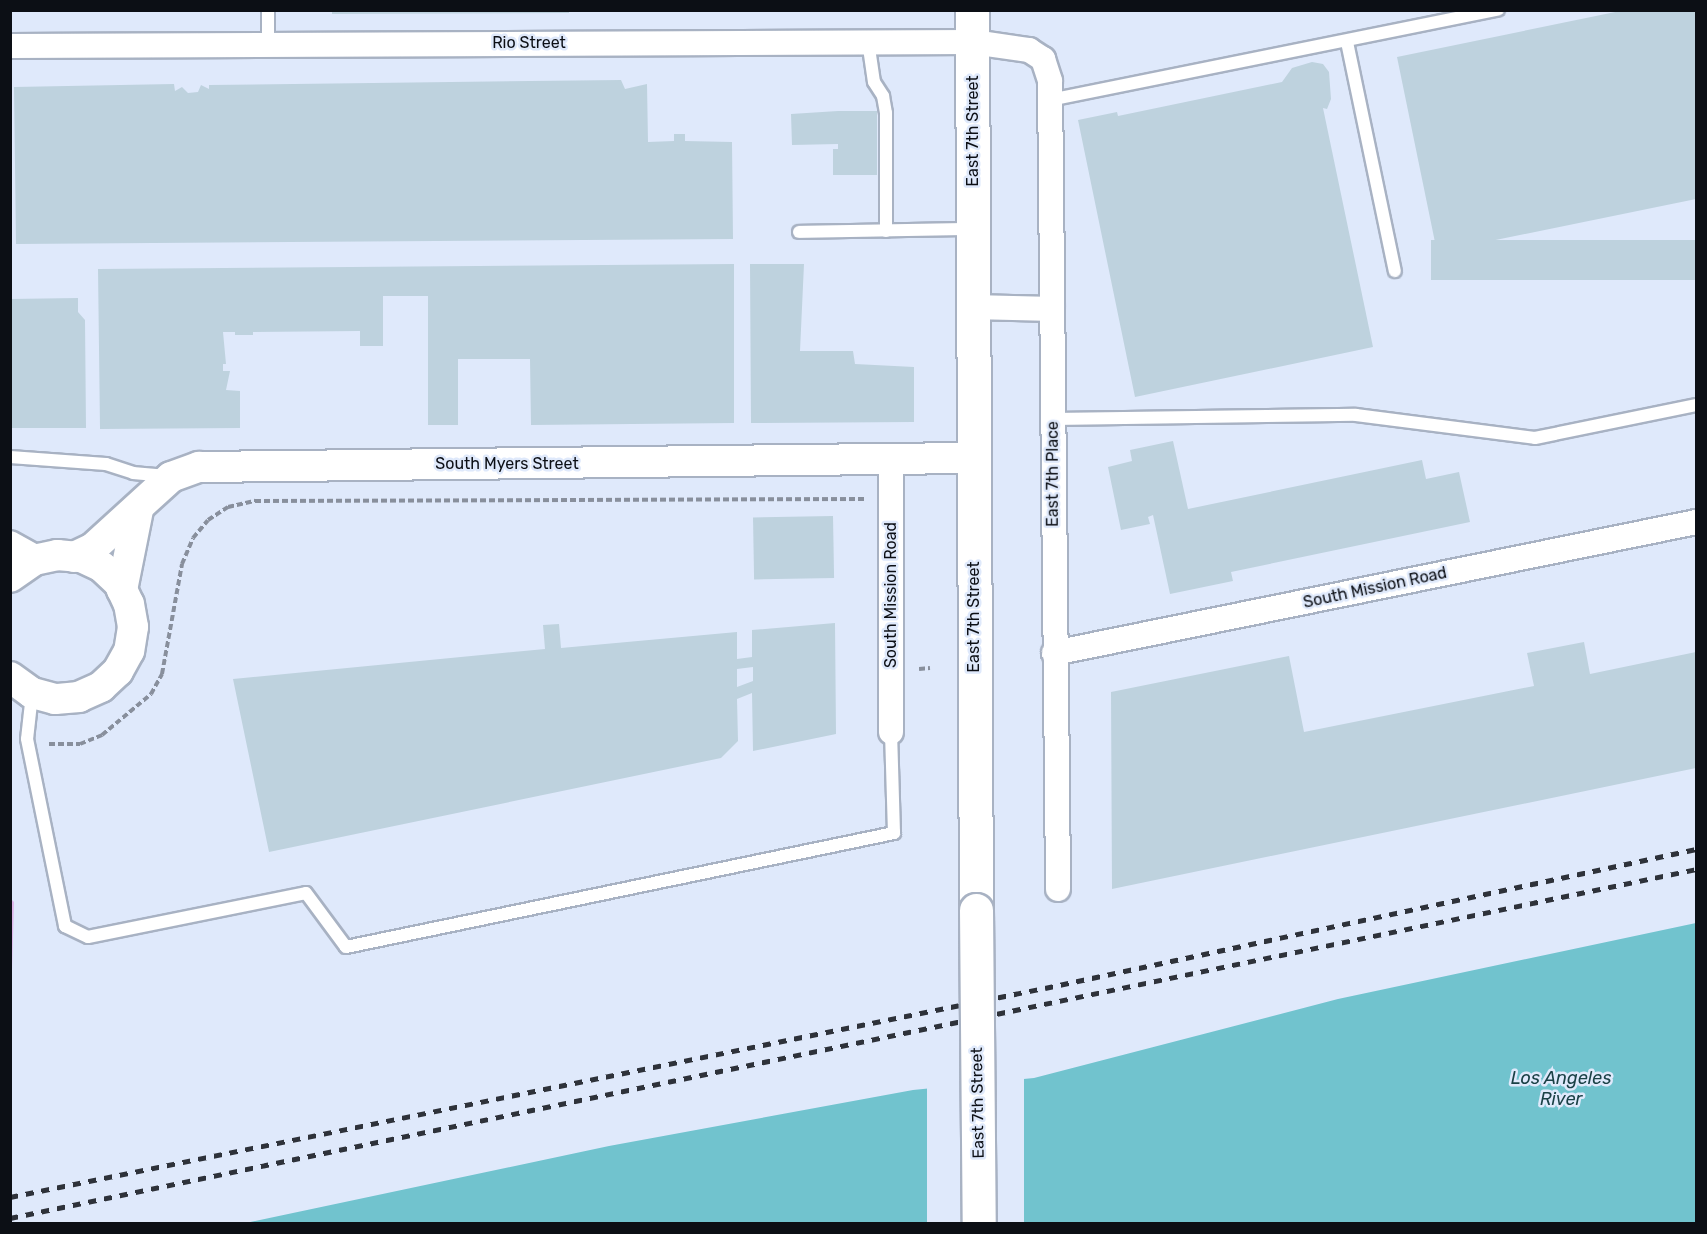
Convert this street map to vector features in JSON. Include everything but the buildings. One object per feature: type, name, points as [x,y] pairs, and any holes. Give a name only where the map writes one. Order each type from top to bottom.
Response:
[{"type":"main road","name":"East 7th Street","points":[[972,26],[979,1224]]},
{"type":"street","name":"Rio Street","points":[[10,46],[868,41],[972,26],[1029,50],[1043,59]]},
{"type":"street","name":"East 7th Place","points":[[1043,59],[1050,81],[1058,889]]},
{"type":"street","points":[[974,307],[1052,309]]},
{"type":"street","name":"South Mission Road","points":[[891,458],[891,732]]},
{"type":"street","name":"South Myers Street","points":[[74,557],[93,548],[138,510],[171,477],[199,467],[973,458]]},
{"type":"street","points":[[122,590],[138,510]]},
{"type":"street","name":"South Mission Road","points":[[1054,653],[1696,522]]},
{"type":"street","points":[[10,543],[39,559]]},
{"type":"street","points":[[10,577],[39,559],[74,557],[102,567],[122,590],[133,627],[129,651],[118,671],[101,687],[79,697],[55,699],[16,682]]},
{"type":"lane","points":[[268,10],[268,45]]},
{"type":"lane","points":[[1050,100],[1498,10]]},
{"type":"lane","points":[[868,41],[874,82],[883,96],[886,113],[886,231]]},
{"type":"lane","points":[[1347,42],[1395,270]]},
{"type":"lane","points":[[798,232],[974,229]]},
{"type":"lane","points":[[1053,419],[1356,415],[1535,438],[1696,405]]},
{"type":"lane","points":[[10,457],[106,464],[133,473],[171,477]]},
{"type":"lane","points":[[16,682],[65,926],[88,937],[306,893],[346,946],[894,832],[891,732]]},
{"type":"path","points":[[27,740],[80,744],[124,721],[151,694],[162,674],[182,564],[193,538],[208,520],[228,507],[255,501],[875,499]]},
{"type":"path","points":[[919,668],[930,668]]},
{"type":"shaded area","points":[[11,899],[14,902],[11,1006]]},
{"type":"water","name":"Los Angeles River","points":[[1696,923],[1696,1223],[241,1224],[609,1146],[913,1090],[1034,1078],[1338,999]]},
{"type":"pier","points":[[927,1076],[1024,1076],[1024,1223],[927,1223]]},
{"type":"railway","points":[[10,1197],[1045,988],[1696,849]]},
{"type":"railway","points":[[10,1218],[1696,869]]}]
